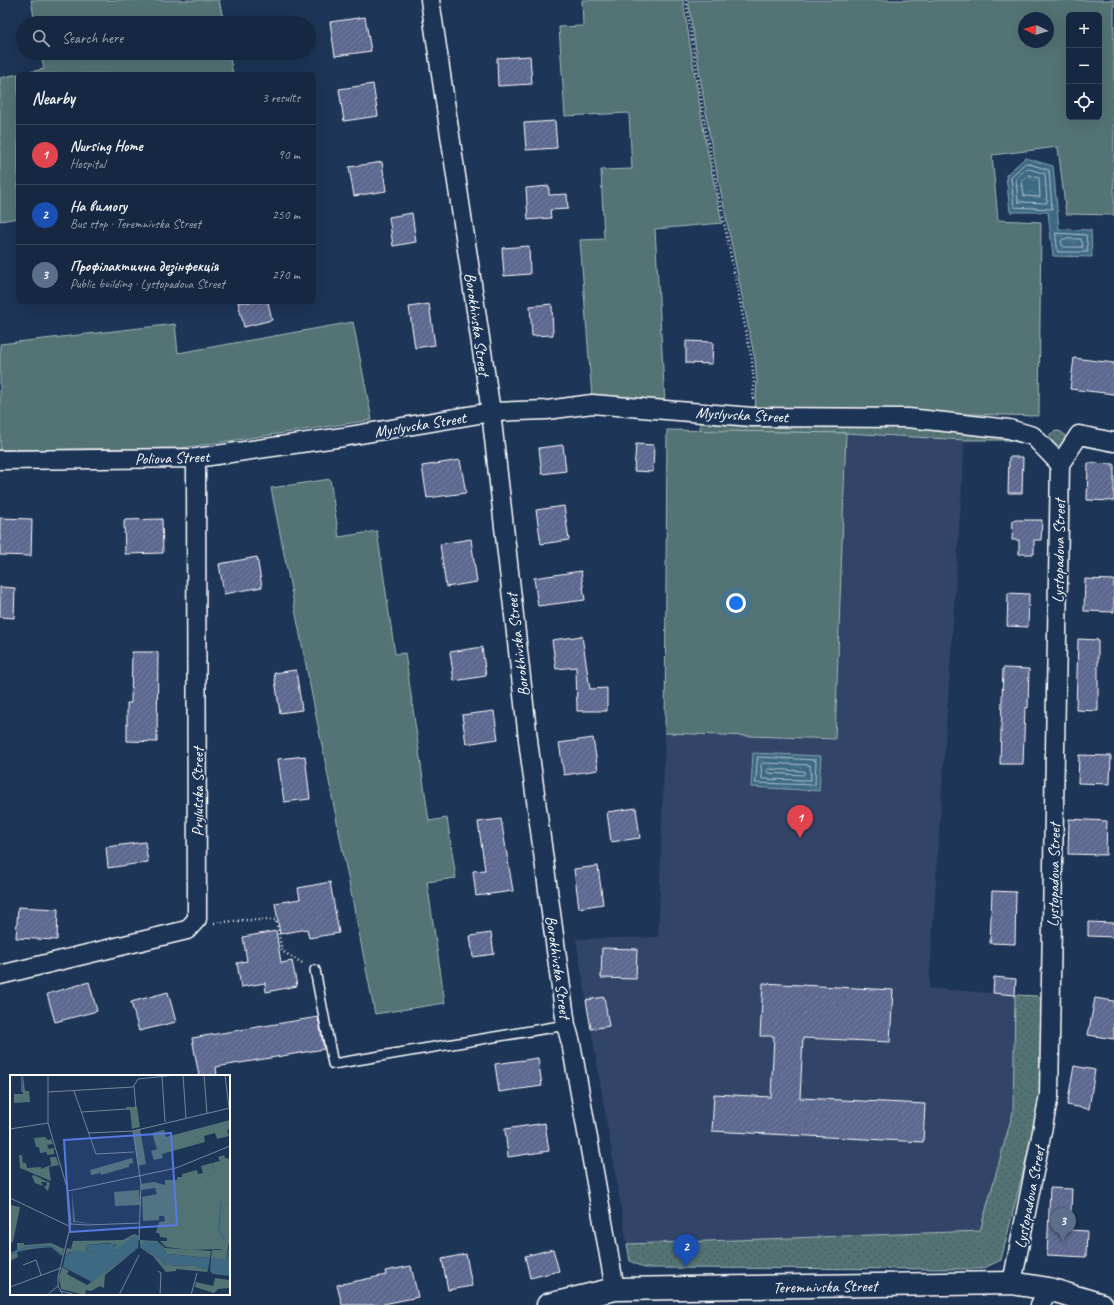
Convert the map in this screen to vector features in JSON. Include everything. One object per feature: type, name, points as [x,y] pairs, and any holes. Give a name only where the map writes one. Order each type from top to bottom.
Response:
[{"type":"street","name":"Borokhivska Street","points":[[430,0],[491,412],[529,748],[566,1025],[571,1043],[615,1289]]},
{"type":"street","name":"Myslyvska Street","points":[[343,437],[491,412],[547,410],[592,404],[752,417],[908,418],[1009,429],[1033,436],[1060,464]]},
{"type":"street","points":[[1060,464],[1079,435],[1114,442]]},
{"type":"street","name":"Poliova Street","points":[[0,460],[196,458],[343,437]]},
{"type":"street","name":"Prylutska Street","points":[[196,458],[197,919]]},
{"type":"street","name":"Lystopadova Street","points":[[1012,1283],[1049,1096],[1060,464]]},
{"type":"street","points":[[0,976],[187,930],[197,919]]},
{"type":"street","name":"Teremnivska Street","points":[[548,1305],[615,1289],[1012,1283],[1044,1297],[1102,1305]]},
{"type":"lane","points":[[315,970],[333,1064],[566,1025]]},
{"type":"path","points":[[686,0],[708,138],[752,361],[754,382],[752,417]]},
{"type":"path","points":[[197,919],[210,923],[245,920],[276,920],[282,951],[315,970]]},
{"type":"shaded area","points":[[846,433],[965,440],[929,988],[1015,995],[1013,1112],[981,1231],[627,1244],[576,939],[658,937],[665,733],[835,739]]},
{"type":"green space","points":[[31,0],[219,0],[222,16],[34,16]]},
{"type":"green space","points":[[582,0],[683,0],[705,139],[722,223],[655,229],[665,404],[592,398],[580,240],[604,239],[601,170],[632,169],[629,113],[565,116],[559,27],[583,26]]},
{"type":"green space","points":[[688,0],[1114,0],[1114,215],[1066,214],[1058,147],[992,155],[998,220],[1041,222],[1039,416],[755,408],[757,382],[755,360],[710,138]]},
{"type":"green space","points":[[42,60],[230,60],[233,72],[30,72],[44,69]]},
{"type":"green space","points":[[16,74],[16,218],[0,221],[0,78]]},
{"type":"green space","points":[[353,322],[372,420],[182,448],[0,450],[0,344],[175,324],[178,353]]},
{"type":"green space","points":[[700,419],[866,422],[1008,436],[1025,444],[1008,440],[965,440],[846,433],[700,431]]},
{"type":"green space","points":[[667,430],[846,433],[835,739],[665,733]]},
{"type":"green space","points":[[1053,431],[1061,431],[1066,436],[1064,447],[1061,449],[1053,449],[1048,444],[1048,436]]},
{"type":"green space","points":[[330,479],[339,537],[377,531],[395,654],[405,653],[429,821],[447,818],[456,878],[427,882],[445,1003],[375,1014],[271,488]]},
{"type":"green space","points":[[1015,995],[1037,996],[1045,1003],[1040,1104],[1001,1260],[982,1269],[644,1268],[630,1261],[627,1244],[980,1231],[1013,1112]]},
{"type":"water","points":[[1025,158],[1053,166],[1059,229],[1091,230],[1092,257],[1053,256],[1048,212],[1010,212],[1006,175]]},
{"type":"water","points":[[753,753],[821,756],[819,791],[751,787]]},
{"type":"building","points":[[365,17],[371,51],[335,56],[330,22]]},
{"type":"building","points":[[530,56],[532,84],[498,86],[497,58]]},
{"type":"building","points":[[373,84],[378,116],[344,121],[339,89]]},
{"type":"building","points":[[555,121],[557,148],[526,150],[524,123]]},
{"type":"building","points":[[382,162],[386,191],[354,196],[349,167]]},
{"type":"building","points":[[549,186],[549,195],[567,194],[568,209],[550,210],[551,218],[528,220],[526,188]]},
{"type":"building","points":[[412,213],[416,242],[393,246],[389,217]]},
{"type":"building","points":[[529,246],[530,274],[504,276],[502,248]]},
{"type":"building","points":[[238,304],[268,304],[272,320],[244,327]]},
{"type":"building","points":[[429,304],[435,345],[415,348],[409,307]]},
{"type":"building","points":[[552,304],[553,335],[532,336],[530,306]]},
{"type":"building","points":[[686,341],[713,342],[712,364],[686,363]]},
{"type":"building","points":[[1074,358],[1114,363],[1114,394],[1070,389]]},
{"type":"building","points":[[636,444],[654,445],[653,472],[634,471]]},
{"type":"building","points":[[563,445],[566,471],[542,474],[539,448]]},
{"type":"building","points":[[1009,457],[1023,457],[1022,493],[1008,493]]},
{"type":"building","points":[[460,460],[466,493],[427,498],[422,466]]},
{"type":"building","points":[[1088,463],[1114,464],[1114,501],[1087,500]]},
{"type":"building","points":[[564,506],[569,540],[541,544],[536,510]]},
{"type":"building","points":[[0,518],[32,519],[31,556],[0,555]]},
{"type":"building","points":[[162,519],[163,553],[125,554],[124,520]]},
{"type":"building","points":[[1013,520],[1042,520],[1041,540],[1034,540],[1034,554],[1019,554],[1019,540],[1012,540]]},
{"type":"building","points":[[471,539],[477,582],[446,587],[440,544]]},
{"type":"building","points":[[257,557],[262,587],[224,594],[219,564]]},
{"type":"building","points":[[581,571],[585,600],[538,606],[534,578]]},
{"type":"building","points":[[1085,579],[1114,580],[1114,612],[1084,611]]},
{"type":"building","points":[[0,587],[15,588],[14,618],[0,617]]},
{"type":"building","points":[[1008,593],[1029,594],[1028,627],[1007,626]]},
{"type":"building","points":[[582,636],[590,689],[607,688],[607,711],[577,711],[576,667],[556,669],[552,640]]},
{"type":"building","points":[[1078,639],[1098,640],[1098,711],[1076,710]]},
{"type":"building","points":[[482,647],[486,676],[454,681],[450,652]]},
{"type":"building","points":[[132,652],[158,652],[157,742],[127,741],[127,703],[131,703]]},
{"type":"building","points":[[1003,668],[1029,669],[1028,708],[1025,708],[1023,764],[1000,764]]},
{"type":"building","points":[[296,670],[302,710],[280,713],[274,673]]},
{"type":"building","points":[[494,711],[498,739],[466,744],[462,715]]},
{"type":"building","points":[[593,738],[598,770],[564,775],[559,743]]},
{"type":"building","points":[[1079,755],[1111,756],[1110,784],[1078,783]]},
{"type":"building","points":[[305,756],[310,799],[284,802],[278,759]]},
{"type":"building","points":[[636,808],[640,838],[611,842],[607,812]]},
{"type":"building","points":[[501,819],[513,891],[476,896],[473,871],[485,870],[478,822]]},
{"type":"building","points":[[1069,819],[1107,821],[1106,855],[1068,854]]},
{"type":"building","points":[[145,842],[148,862],[108,868],[106,847]]},
{"type":"building","points":[[598,866],[603,904],[579,908],[574,869]]},
{"type":"building","points":[[330,882],[339,933],[309,938],[307,929],[280,934],[275,903],[300,899],[298,888]]},
{"type":"building","points":[[992,891],[1016,892],[1015,944],[990,943]]},
{"type":"building","points":[[18,907],[58,909],[57,940],[16,938]]},
{"type":"building","points":[[1088,922],[1114,923],[1114,937],[1088,936]]},
{"type":"building","points":[[276,931],[281,963],[292,961],[297,986],[266,992],[265,983],[241,987],[237,963],[247,961],[243,937]]},
{"type":"building","points":[[491,933],[494,954],[473,957],[470,936]]},
{"type":"building","points":[[602,948],[637,949],[636,979],[601,978]]},
{"type":"building","points":[[994,977],[1016,979],[1015,995],[993,993]]},
{"type":"building","points":[[89,982],[97,1011],[55,1022],[47,994]]},
{"type":"building","points":[[763,983],[893,990],[890,1042],[803,1038],[800,1098],[925,1104],[923,1142],[712,1131],[714,1094],[771,1097],[774,1036],[760,1036]]},
{"type":"building","points":[[168,992],[176,1022],[139,1031],[131,1002]]},
{"type":"building","points":[[604,997],[609,1026],[591,1029],[586,1000]]},
{"type":"building","points":[[1095,998],[1114,1001],[1114,1039],[1088,1035]]},
{"type":"building","points":[[318,1017],[324,1049],[216,1067],[217,1075],[199,1075],[192,1038]]},
{"type":"building","points":[[538,1058],[542,1086],[499,1092],[495,1064]]},
{"type":"building","points":[[1074,1066],[1095,1070],[1089,1109],[1067,1105]]},
{"type":"building","points":[[545,1123],[549,1151],[508,1157],[505,1129]]},
{"type":"building","points":[[1050,1188],[1072,1189],[1070,1230],[1087,1231],[1086,1257],[1047,1255]]},
{"type":"building","points":[[553,1249],[559,1271],[530,1278],[525,1256]]},
{"type":"building","points":[[466,1254],[472,1286],[448,1290],[442,1259]]},
{"type":"building","points":[[411,1266],[418,1297],[379,1305],[342,1305],[337,1285],[386,1275],[385,1271]]},
{"type":"place","name":"Nursing Home","points":[[800,838]]},
{"type":"place","name":"Профілактична дезінфекція","points":[[1063,1241]]},
{"type":"place","name":"На вимогу","points":[[686,1267]]}]
